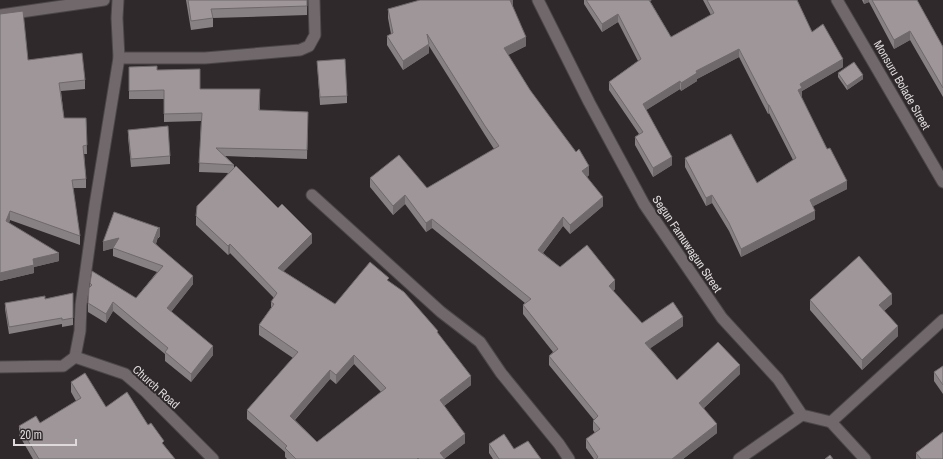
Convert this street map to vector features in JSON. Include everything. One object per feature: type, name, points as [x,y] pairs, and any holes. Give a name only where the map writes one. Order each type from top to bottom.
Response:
[{"type":"street","points":[[0,15],[104,0]]},
{"type":"street","points":[[0,367],[63,366],[75,357],[80,331],[81,305],[95,205],[118,58],[118,0]]},
{"type":"street","points":[[118,58],[205,58],[300,50],[309,46],[315,35],[314,0]]},
{"type":"street","name":"Segun Famuwagun Street","points":[[538,0],[589,102],[644,204],[722,318],[778,379],[802,415]]},
{"type":"street","name":"Monsuru Bolade Street","points":[[838,0],[943,182]]},
{"type":"street","points":[[312,195],[441,312],[480,342],[501,373],[559,444],[569,459]]},
{"type":"street","points":[[831,422],[943,320]]},
{"type":"street","name":"Church Road","points":[[75,357],[125,374],[145,391],[212,459]]},
{"type":"street","points":[[739,459],[802,415],[831,422],[865,459]]},
{"type":"building","points":[[188,0],[307,0],[307,6],[211,9],[213,18],[191,21]]},
{"type":"building","points":[[420,0],[510,0],[526,37],[504,48],[530,90],[576,152],[579,149],[589,166],[582,171],[603,197],[570,225],[563,217],[538,250],[560,267],[587,245],[615,280],[609,286],[642,323],[673,302],[683,317],[645,343],[677,380],[718,342],[740,365],[699,403],[717,424],[672,459],[596,459],[598,457],[586,439],[600,429],[593,421],[598,416],[549,356],[558,349],[523,305],[531,299],[432,219],[426,223],[405,195],[393,206],[370,178],[399,155],[427,188],[499,146],[427,34],[429,44],[403,61],[387,36],[393,33],[388,9]]},
{"type":"building","points":[[586,0],[649,0],[671,37],[714,13],[707,0],[797,0],[812,32],[823,24],[843,59],[800,84],[802,88],[798,90],[827,149],[830,148],[847,181],[810,200],[815,211],[741,249],[729,223],[712,195],[706,198],[685,158],[731,134],[757,183],[796,158],[739,49],[696,71],[697,73],[681,83],[680,81],[643,104],[672,157],[653,168],[635,137],[643,132],[609,82],[641,59],[618,14],[602,24]]},
{"type":"building","points":[[872,0],[917,0],[943,47],[943,88],[910,31],[894,40]]},
{"type":"building","points":[[23,11],[28,60],[82,53],[85,80],[59,83],[64,118],[86,118],[87,145],[83,146],[86,179],[72,180],[80,236],[10,211],[6,221],[59,253],[33,259],[34,265],[0,273],[0,14]]},
{"type":"building","points":[[345,59],[347,96],[320,97],[317,61]]},
{"type":"building","points":[[854,62],[863,75],[847,86],[838,73]]},
{"type":"building","points":[[157,66],[157,70],[200,69],[200,89],[260,89],[259,110],[308,112],[307,150],[216,148],[234,165],[199,163],[202,113],[164,114],[164,90],[129,91],[129,67]]},
{"type":"building","points":[[168,126],[170,156],[131,159],[128,130]]},
{"type":"building","points":[[236,166],[278,208],[282,204],[312,234],[278,268],[335,304],[370,262],[389,278],[387,280],[404,292],[438,331],[437,332],[471,376],[440,400],[465,434],[440,453],[445,459],[296,459],[285,448],[287,446],[247,410],[298,352],[259,325],[274,304],[271,302],[277,293],[230,244],[228,246],[196,216],[197,206]],"holes":[[[354,355],[386,388],[317,442],[290,416],[330,370],[336,375]]]},
{"type":"building","points":[[114,212],[160,228],[158,229],[153,242],[193,276],[167,308],[213,346],[191,374],[165,352],[168,348],[113,302],[106,314],[88,303],[89,288],[92,285],[90,283],[92,271],[136,298],[163,266],[113,248],[119,238],[103,242]]},
{"type":"building","points":[[859,256],[892,294],[879,305],[898,326],[862,360],[810,300]]},
{"type":"building","points":[[73,293],[73,318],[62,320],[62,318],[9,327],[5,303],[45,296],[45,299]]},
{"type":"building","points":[[943,366],[943,385],[934,372]]},
{"type":"building","points":[[85,373],[106,407],[127,392],[148,425],[151,423],[164,441],[162,443],[175,459],[39,459],[19,426],[36,416],[40,423],[81,398],[71,382]]},
{"type":"building","points":[[943,432],[943,459],[921,459],[916,453]]},
{"type":"building","points":[[504,434],[514,449],[528,441],[541,459],[499,459],[489,444]]},
{"type":"building","points":[[830,455],[833,459],[825,459]]}]
